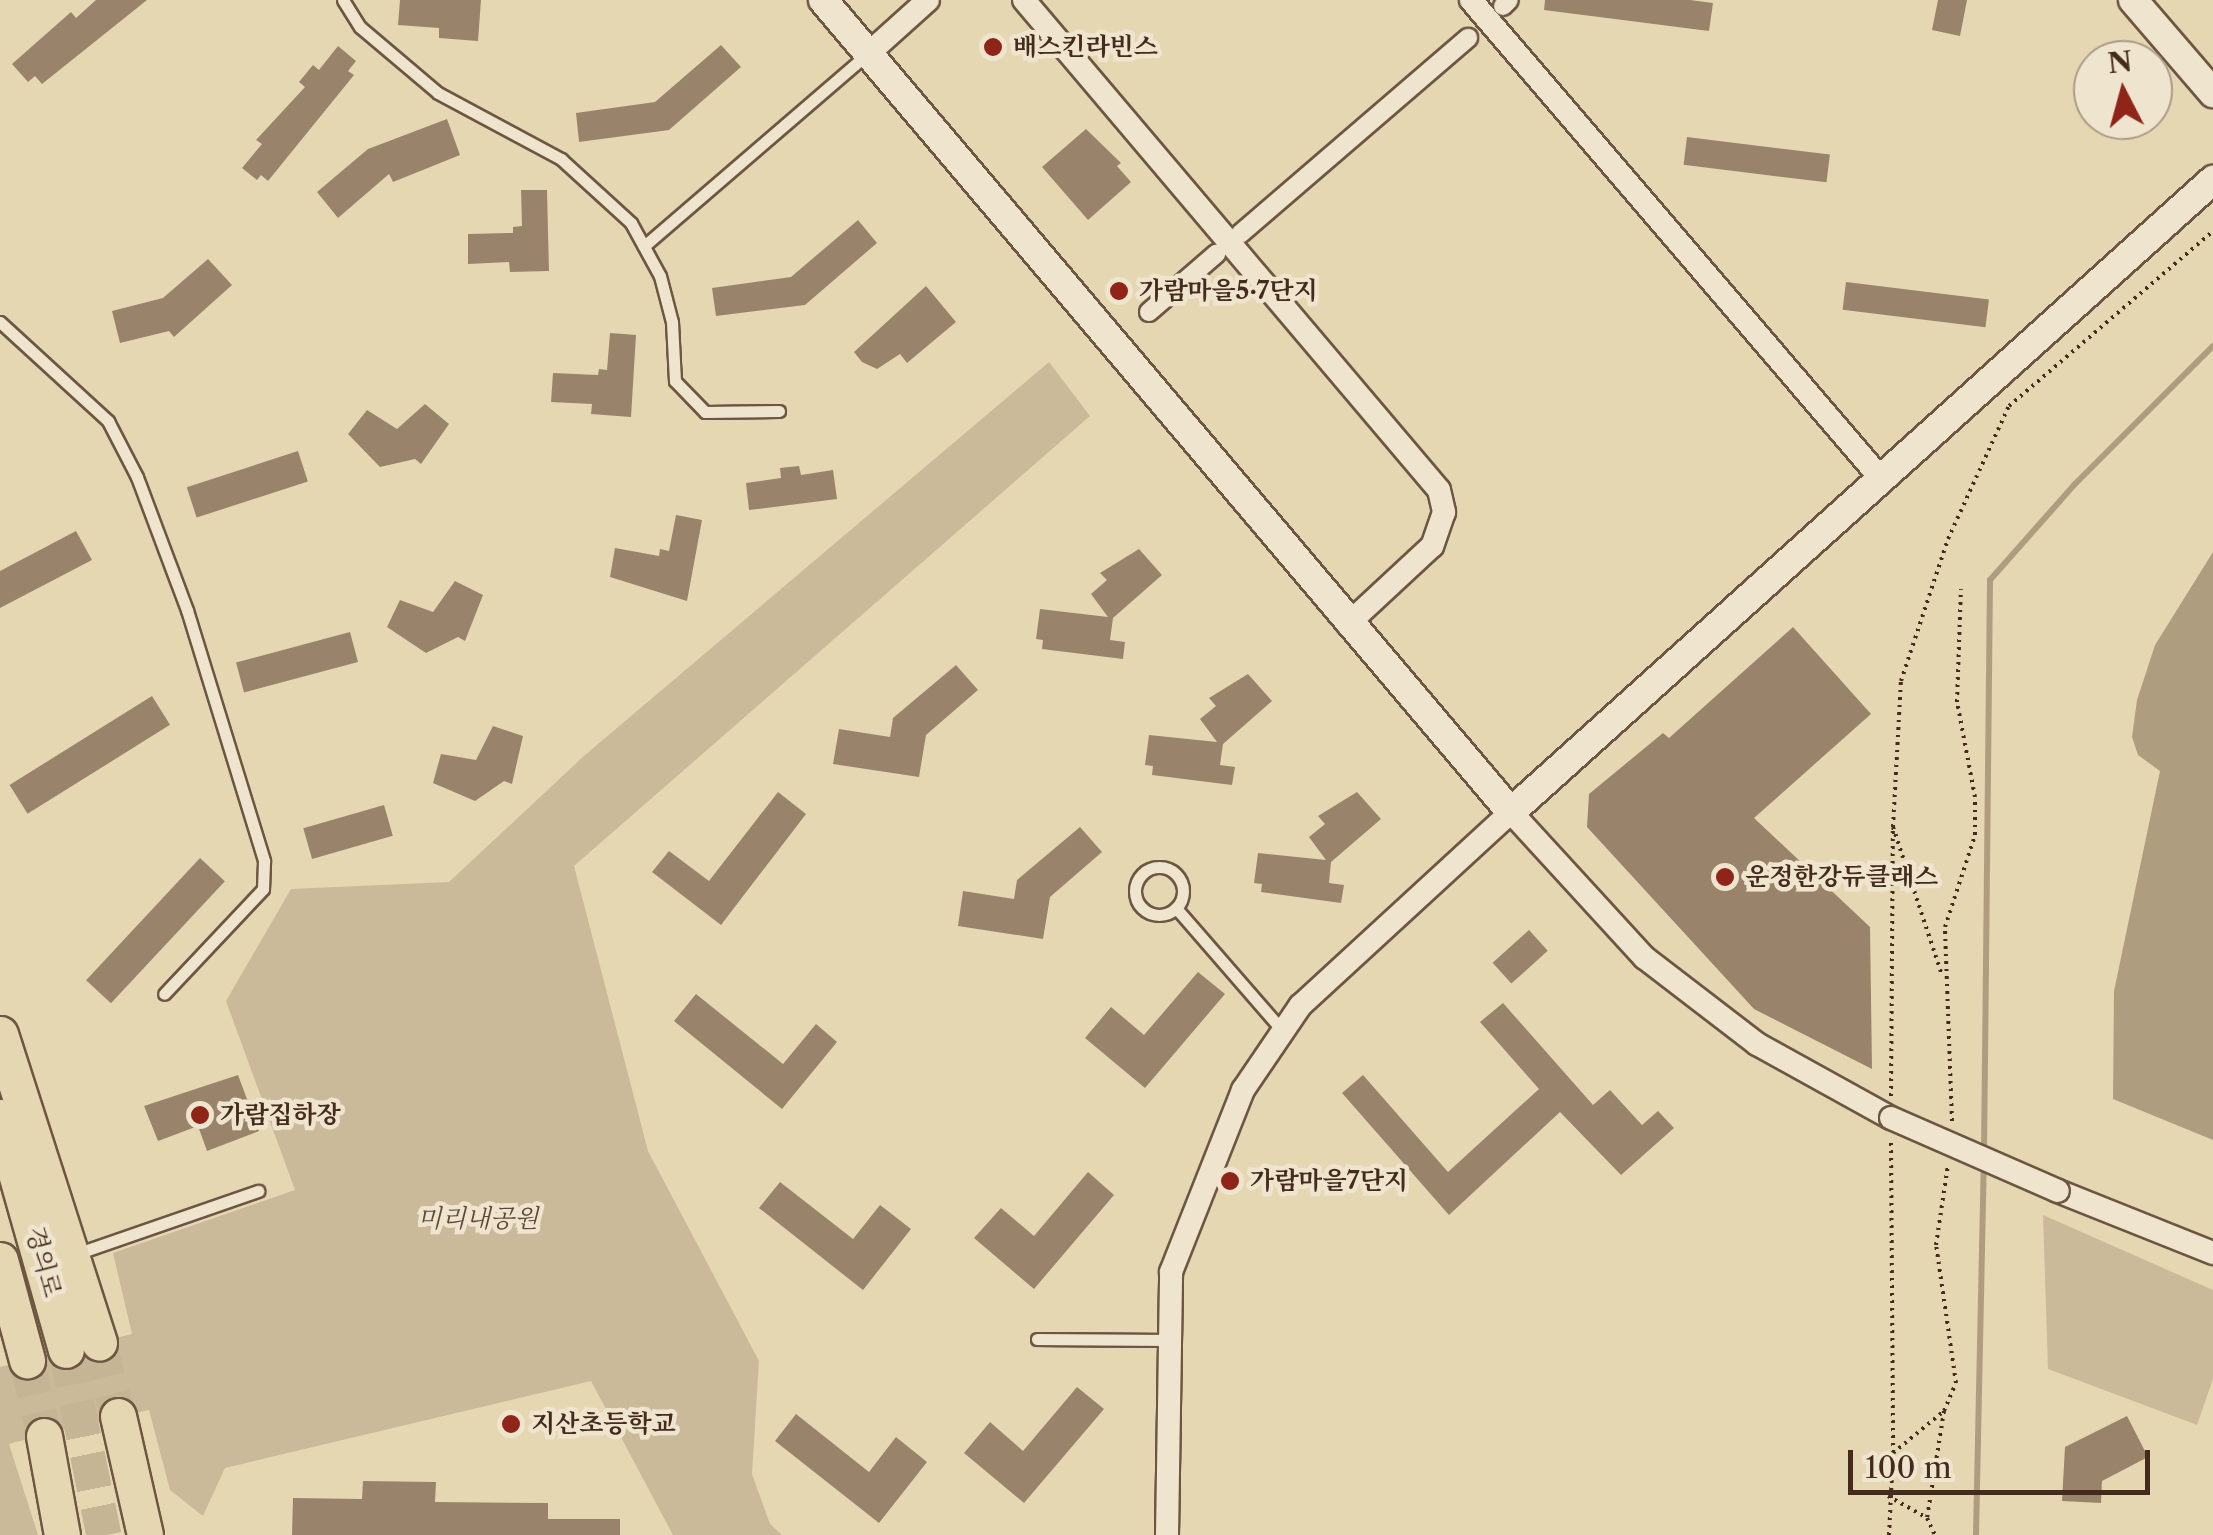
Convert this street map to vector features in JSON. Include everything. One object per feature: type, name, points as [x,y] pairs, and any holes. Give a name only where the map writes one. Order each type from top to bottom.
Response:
[{"type":"main road","points":[[0,1034],[72,1255]]},
{"type":"main road","name":"경의로","points":[[0,1117],[82,1346],[72,1255]]},
{"type":"main road","points":[[0,1260],[26,1360]]},
{"type":"main road","points":[[118,1416],[145,1535]]},
{"type":"main road","points":[[44,1436],[62,1535]]},
{"type":"street","points":[[824,0],[1348,624],[1644,958],[1758,1044],[1891,1115],[2058,1191],[2213,1254]]},
{"type":"street","points":[[869,53],[928,0]]},
{"type":"street","points":[[1024,0],[1440,490],[1444,512],[1432,546],[1348,624]]},
{"type":"street","points":[[1472,0],[1878,476]]},
{"type":"street","points":[[2133,0],[2213,93]]},
{"type":"street","points":[[1240,234],[1468,38]]},
{"type":"street","points":[[1166,1535],[1166,1340],[1171,1272],[1197,1194],[1243,1090],[1300,1006],[1878,476],[2213,180]]},
{"type":"street","points":[[1149,312],[1216,254]]},
{"type":"lane","points":[[343,0],[360,27],[438,93],[561,159],[602,190],[644,246],[672,322],[675,380],[705,412],[779,411]]},
{"type":"lane","points":[[644,246],[869,53]]},
{"type":"lane","points":[[0,322],[108,421],[137,477],[187,610],[264,861],[263,889],[164,994]]},
{"type":"lane","points":[[1154,868],[1175,874],[1183,894],[1176,908],[1154,915],[1140,906],[1135,892],[1140,876],[1154,868]]},
{"type":"lane","points":[[1176,908],[1284,1031]]},
{"type":"lane","points":[[72,1255],[258,1191]]},
{"type":"lane","points":[[1037,1339],[1166,1340]]},
{"type":"path","points":[[1889,1535],[1893,1453],[1894,827],[1901,681],[1948,539],[2009,406],[2213,231]]},
{"type":"path","points":[[1952,1124],[1944,927],[1974,835],[1976,798],[1957,702],[1961,589]]},
{"type":"path","points":[[1894,827],[1944,980]]},
{"type":"path","points":[[1935,1535],[1928,1518],[1944,1411],[1956,1383],[1936,1245],[1948,1160]]},
{"type":"path","points":[[1893,1453],[1944,1411]]},
{"type":"path","points":[[1888,1496],[1928,1518]]},
{"type":"green space","name":"미리내공원","points":[[1049,362],[1090,416],[574,866],[648,1151],[759,1361],[752,1474],[770,1524],[782,1535],[673,1535],[591,1381],[225,1468],[203,1516],[170,1490],[149,1410],[80,1425],[9,1444],[38,1535],[0,1535],[0,1367],[132,1334],[113,1253],[295,1190],[226,1001],[291,889],[449,882],[585,755]]},
{"type":"green space","points":[[2043,1215],[2213,1290],[2213,1379],[2197,1425],[2048,1369]]},
{"type":"shaded area","points":[[2213,552],[2213,1140],[2113,1099],[2114,991],[2160,771],[2138,755],[2132,737],[2137,700],[2155,645]]},
{"type":"building","points":[[96,0],[147,0],[42,84],[35,76],[28,82],[12,64],[71,12],[76,18]]},
{"type":"building","points":[[400,0],[481,0],[478,41],[439,38],[439,28],[398,25]]},
{"type":"building","points":[[1545,0],[1713,3],[1709,31],[1544,10]]},
{"type":"building","points":[[1938,0],[1967,0],[1960,36],[1932,30]]},
{"type":"building","points":[[721,45],[741,67],[669,130],[579,142],[576,113],[655,102]]},
{"type":"building","points":[[338,46],[356,61],[348,71],[354,75],[268,181],[261,175],[257,180],[242,168],[262,144],[256,140],[305,87],[299,82],[313,65],[319,70]]},
{"type":"building","points":[[447,119],[460,155],[393,182],[389,174],[338,218],[317,192],[368,149]]},
{"type":"building","points":[[1086,129],[1121,163],[1117,166],[1131,182],[1088,220],[1042,167]]},
{"type":"building","points":[[1687,137],[1830,155],[1827,182],[1684,165]]},
{"type":"building","points":[[521,190],[547,190],[549,271],[510,272],[509,262],[468,264],[468,234],[513,233],[513,227],[522,226]]},
{"type":"building","points":[[858,220],[877,243],[805,305],[716,316],[712,288],[791,277]]},
{"type":"building","points":[[208,259],[232,285],[174,337],[169,331],[120,343],[112,311],[163,298]]},
{"type":"building","points":[[1846,282],[1989,300],[1986,327],[1843,310]]},
{"type":"building","points":[[926,286],[956,322],[907,363],[900,354],[877,369],[862,362],[854,352]]},
{"type":"building","points":[[610,333],[636,335],[631,417],[591,414],[592,404],[551,402],[553,373],[598,375],[599,369],[607,370]]},
{"type":"building","points":[[425,404],[449,424],[421,464],[415,459],[380,467],[348,434],[367,410],[397,429]]},
{"type":"building","points":[[298,451],[308,481],[197,518],[187,487]]},
{"type":"building","points":[[799,466],[801,475],[833,470],[837,499],[749,510],[746,483],[781,478],[780,468]]},
{"type":"building","points":[[676,515],[702,520],[687,601],[610,577],[615,548],[659,556],[660,549],[669,551]]},
{"type":"building","points":[[76,531],[92,560],[0,608],[0,571]]},
{"type":"building","points":[[1139,549],[1162,575],[1113,618],[1110,640],[1125,642],[1123,659],[1042,649],[1043,640],[1036,639],[1040,609],[1108,617],[1091,594],[1107,580],[1100,573]]},
{"type":"building","points":[[455,581],[483,595],[465,641],[458,637],[426,653],[387,627],[400,600],[433,612]]},
{"type":"building","name":"운정한강듀클래스","points":[[1793,627],[1871,714],[1754,818],[1870,927],[1872,1069],[1754,1009],[1587,827],[1589,794],[1663,733],[1669,738]]},
{"type":"building","points":[[350,632],[358,662],[244,692],[236,663]]},
{"type":"building","points":[[956,665],[978,690],[926,735],[919,777],[833,764],[839,729],[890,737],[893,718]]},
{"type":"building","points":[[1248,674],[1272,701],[1223,744],[1220,765],[1235,767],[1232,785],[1152,775],[1153,766],[1145,765],[1149,735],[1217,742],[1200,719],[1216,706],[1209,698]]},
{"type":"building","points":[[152,696],[170,725],[28,814],[10,785]]},
{"type":"building","points":[[493,726],[523,736],[512,784],[504,781],[475,801],[433,783],[441,754],[476,760]]},
{"type":"building","points":[[778,792],[806,814],[721,925],[652,872],[669,851],[709,881]]},
{"type":"building","points":[[1357,792],[1381,819],[1331,862],[1329,883],[1344,885],[1341,903],[1261,892],[1262,884],[1254,883],[1258,853],[1326,860],[1309,837],[1325,824],[1318,816]]},
{"type":"building","points":[[384,805],[393,836],[312,859],[303,828]]},
{"type":"building","points":[[1080,827],[1102,852],[1050,897],[1043,939],[958,926],[963,891],[1014,899],[1017,880]]},
{"type":"building","points":[[200,858],[225,881],[111,1003],[86,980]]},
{"type":"building","points":[[1529,930],[1548,951],[1511,984],[1493,963]]},
{"type":"building","points":[[1198,972],[1225,994],[1145,1088],[1085,1038],[1111,1007],[1144,1035]]},
{"type":"building","points":[[696,994],[783,1064],[816,1024],[837,1042],[782,1109],[674,1021]]},
{"type":"building","points":[[1503,1003],[1593,1105],[1610,1090],[1642,1125],[1658,1111],[1674,1128],[1621,1175],[1560,1112],[1449,1215],[1342,1093],[1363,1075],[1448,1172],[1539,1089],[1480,1022]]},
{"type":"building","name":"가람집하장","points":[[238,1075],[259,1131],[207,1151],[198,1126],[158,1141],[144,1106]]},
{"type":"building","points":[[1088,1172],[1114,1195],[1034,1289],[974,1238],[1001,1208],[1034,1236]]},
{"type":"building","points":[[780,1182],[853,1239],[880,1205],[911,1229],[863,1290],[759,1208]]},
{"type":"building","points":[[1077,1387],[1104,1409],[1024,1503],[964,1453],[990,1422],[1023,1451]]},
{"type":"building","points":[[796,1414],[869,1472],[896,1437],[927,1462],[879,1523],[775,1441]]},
{"type":"building","points":[[2127,1416],[2148,1457],[2102,1481],[2101,1503],[2062,1501],[2065,1447]]},
{"type":"building","points":[[363,1481],[436,1482],[435,1502],[548,1503],[548,1519],[620,1519],[620,1535],[292,1535],[293,1498],[362,1499]]},
{"type":"waterway","points":[[1984,1154],[1990,580],[2075,484],[2213,346]]},
{"type":"waterway","points":[[1976,1535],[1984,1166]]},
{"type":"tunnel","points":[[99,1342],[118,1416]]},
{"type":"tunnel","points":[[66,1350],[104,1535]]},
{"type":"tunnel","points":[[27,1360],[44,1436]]},
{"type":"place","name":"배스킨라빈스","points":[[993,47]]},
{"type":"place","name":"가람마을5·7단지","points":[[1119,291]]},
{"type":"place","name":"운정한강듀클래스","points":[[1725,877]]},
{"type":"place","name":"가람집하장","points":[[200,1115]]},
{"type":"place","name":"가람마을7단지","points":[[1230,1181]]},
{"type":"place","name":"지산초등학교","points":[[511,1424]]}]
